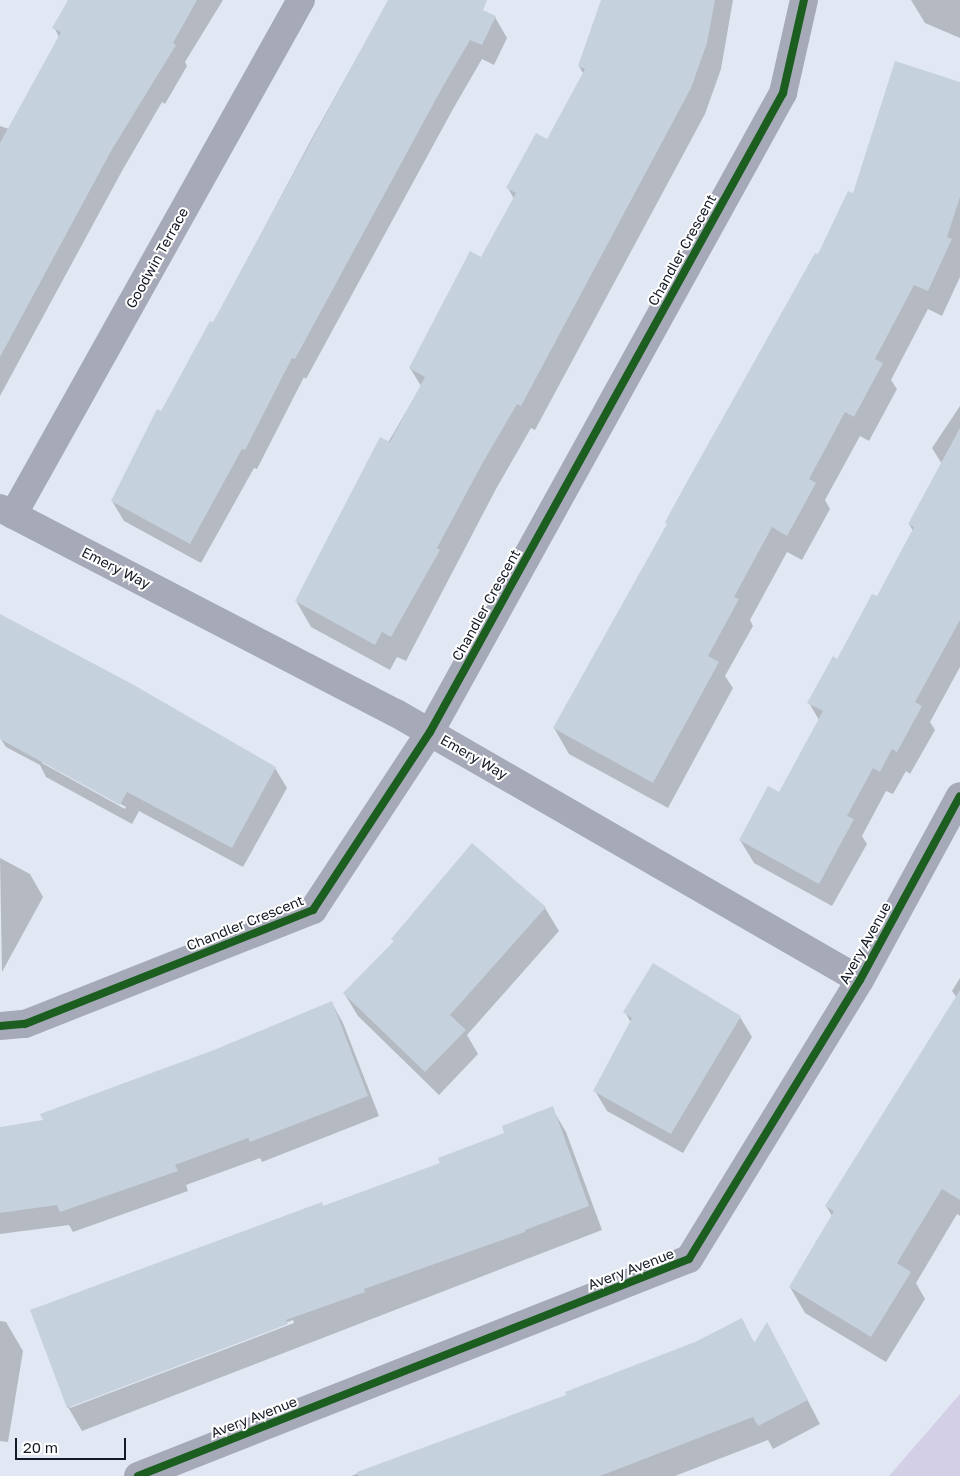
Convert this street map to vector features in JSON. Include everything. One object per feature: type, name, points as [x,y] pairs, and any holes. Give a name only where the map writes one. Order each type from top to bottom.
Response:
[{"type":"street","name":"Goodwin Terrace","points":[[6,512],[301,0]]},
{"type":"street","name":"Chandler Crescent","points":[[0,1026],[25,1024],[313,910],[430,732],[783,93],[804,0]]},
{"type":"street","name":"Emery Way","points":[[6,512],[430,732],[860,980]]},
{"type":"street","name":"Avery Avenue","points":[[138,1476],[690,1260],[860,980],[960,796]]},
{"type":"shaded area","points":[[960,1394],[960,1476],[889,1476]]},
{"type":"building","points":[[68,0],[197,0],[173,43],[176,45],[111,151],[0,357],[0,143],[61,32],[52,28]]},
{"type":"building","points":[[388,0],[487,0],[483,10],[496,16],[482,45],[470,40],[442,88],[295,359],[292,358],[245,450],[242,449],[190,544],[111,501],[157,409],[161,411],[210,321],[213,322]]},
{"type":"building","points":[[601,0],[715,0],[707,43],[691,88],[521,406],[517,404],[482,464],[437,548],[440,550],[391,637],[382,632],[375,645],[295,601],[380,437],[390,442],[425,377],[409,368],[470,251],[481,257],[516,193],[506,188],[536,133],[547,139],[585,69],[578,66]]},
{"type":"building","points":[[895,61],[960,82],[960,197],[947,237],[952,239],[928,291],[914,285],[875,359],[883,363],[854,417],[845,412],[809,479],[816,483],[787,536],[772,527],[734,597],[739,599],[708,656],[719,662],[653,783],[553,728],[667,524],[665,522],[683,489],[815,253],[818,254],[848,191],[853,193]]},
{"type":"building","points":[[960,428],[960,620],[915,702],[922,706],[897,752],[892,749],[880,772],[873,768],[847,816],[854,819],[819,884],[739,840],[768,786],[779,792],[823,711],[807,703],[833,656],[837,659],[872,594],[877,596],[914,527],[908,524]]},
{"type":"building","points":[[0,614],[132,684],[276,767],[232,848],[127,792],[120,805],[0,739]]},
{"type":"building","points":[[472,843],[546,907],[450,1015],[466,1030],[425,1072],[343,993],[394,941],[391,939]]},
{"type":"building","points":[[653,963],[741,1016],[671,1134],[593,1091],[632,1018],[623,1012]]},
{"type":"building","points":[[960,990],[960,1200],[942,1189],[897,1263],[911,1272],[871,1337],[789,1287],[834,1211],[825,1206]]},
{"type":"building","points":[[332,1001],[368,1096],[250,1142],[248,1138],[175,1165],[178,1171],[60,1212],[57,1205],[0,1213],[0,1127],[43,1120],[40,1114],[214,1050]]},
{"type":"building","points":[[553,1106],[589,1206],[525,1230],[525,1232],[364,1289],[365,1292],[286,1320],[288,1324],[67,1408],[30,1310],[322,1202],[323,1206],[440,1163],[438,1158],[504,1133],[502,1126]]},
{"type":"building","points":[[742,1318],[754,1343],[767,1322],[808,1400],[758,1426],[753,1417],[600,1476],[358,1476],[357,1472],[566,1395],[565,1392],[695,1342]]},
{"type":"cycle path","points":[[0,1026],[25,1024],[313,910],[430,732],[783,93],[804,0]]},
{"type":"cycle path","points":[[138,1476],[689,1259],[860,980],[960,796]]}]
